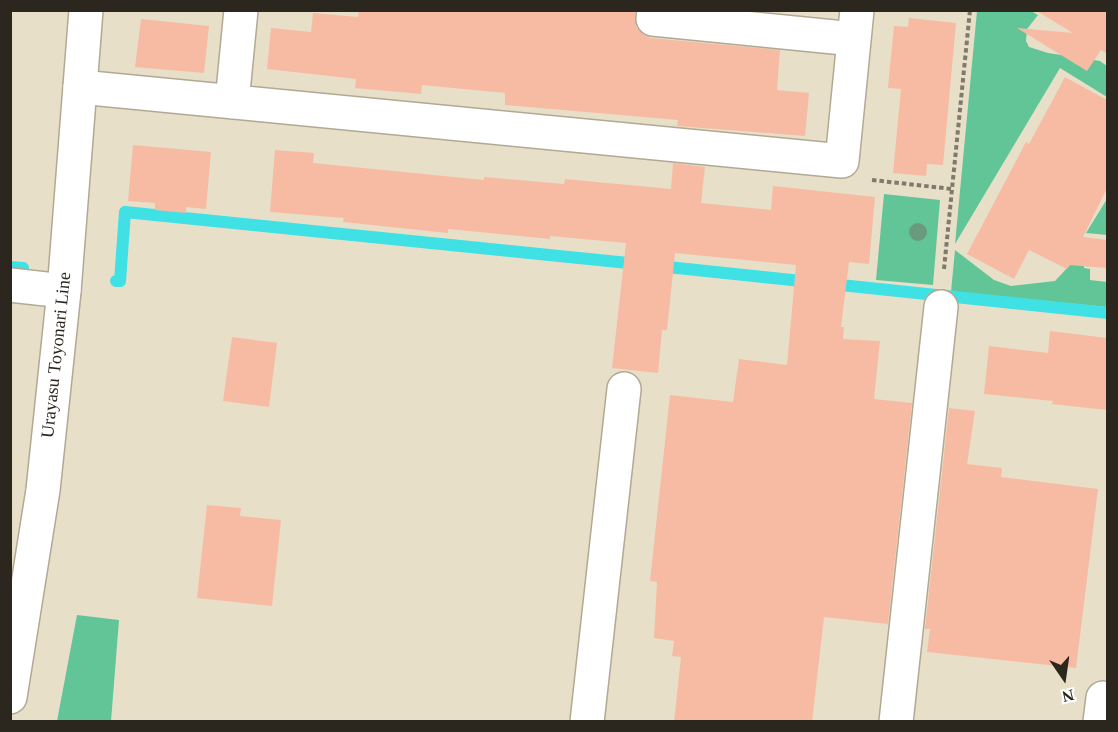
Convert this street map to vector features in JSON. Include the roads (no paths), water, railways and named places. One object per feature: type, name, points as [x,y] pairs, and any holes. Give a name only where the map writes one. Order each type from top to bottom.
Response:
[{"type":"street","name":"Urayasu Toyonari Line","points":[[10,697],[43,490],[64,291],[86,10]]},
{"type":"street","points":[[232,102],[241,10]]},
{"type":"street","points":[[80,87],[842,161],[856,25],[653,19],[654,10]]},
{"type":"street","points":[[10,285],[64,291]]},
{"type":"street","points":[[896,722],[942,292]]},
{"type":"street","points":[[587,722],[624,389]]},
{"type":"waterway","points":[[116,281],[120,281],[125,212],[638,264]]},
{"type":"waterway","points":[[658,266],[811,282]]},
{"type":"waterway","points":[[10,267],[23,268]]},
{"type":"waterway","points":[[831,284],[1108,313]]}]
